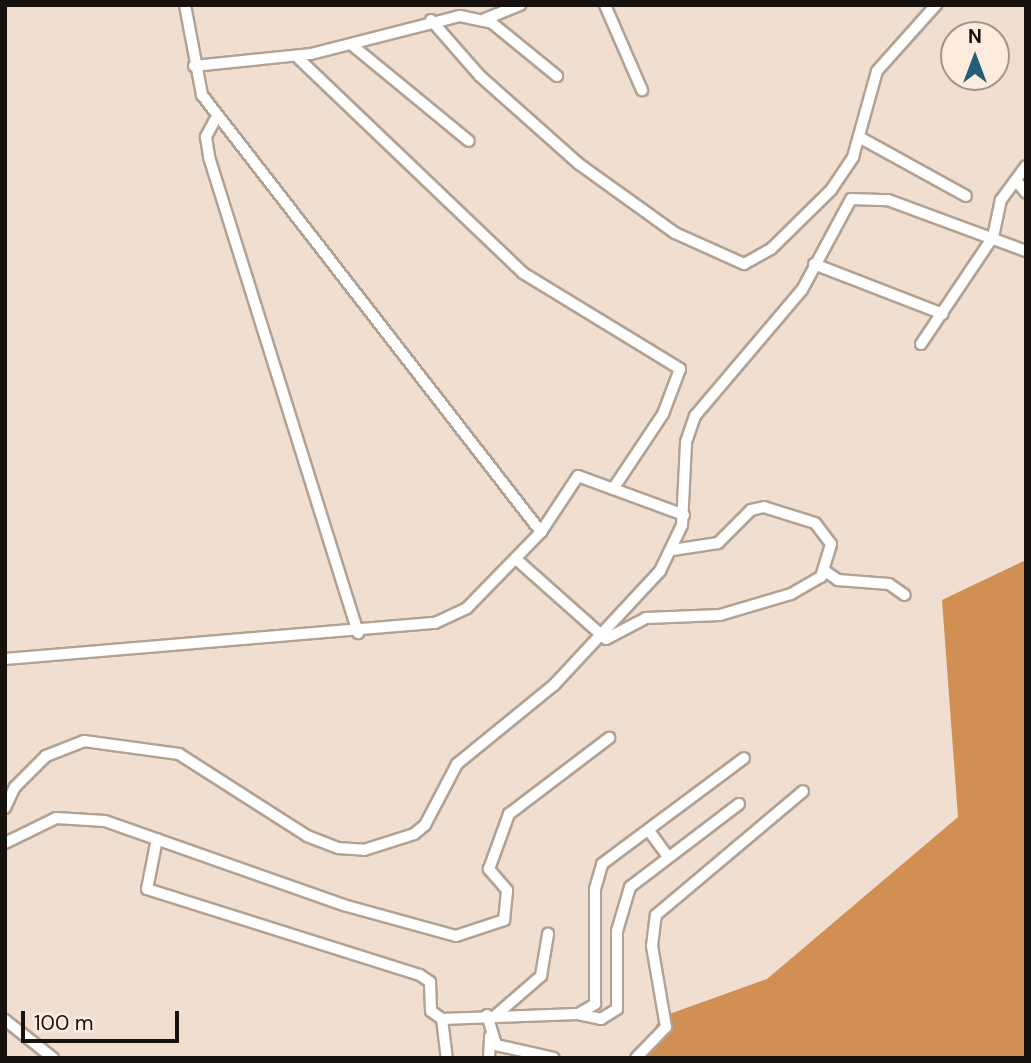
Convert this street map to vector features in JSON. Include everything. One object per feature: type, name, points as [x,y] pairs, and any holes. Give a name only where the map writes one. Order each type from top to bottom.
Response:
[{"type":"street","points":[[184,5],[194,66],[217,116],[541,532]]},
{"type":"street","points":[[194,66],[296,56],[352,45],[431,19],[485,19],[520,5]]},
{"type":"street","points":[[605,5],[642,90]]},
{"type":"street","points":[[431,19],[480,76],[579,164],[675,233],[738,263],[761,257],[812,211],[843,174],[859,137],[877,71],[936,5]]},
{"type":"street","points":[[485,19],[557,76]]},
{"type":"street","points":[[352,45],[469,141]]},
{"type":"street","points":[[296,56],[523,273],[680,369],[663,414],[613,489]]},
{"type":"street","points":[[217,116],[206,137],[209,157],[358,633]]},
{"type":"street","points":[[859,137],[966,196]]},
{"type":"street","points":[[921,344],[993,237],[998,208],[1026,166]]},
{"type":"street","points":[[1016,180],[1026,193]]},
{"type":"street","points":[[5,808],[24,776],[55,749],[77,740],[179,754],[307,836],[351,850],[377,847],[421,829],[457,764],[534,704],[598,639],[673,550],[684,515],[686,442],[695,416],[794,300],[837,216],[858,195],[993,237],[1026,251]]},
{"type":"street","points":[[814,264],[943,314]]},
{"type":"street","points":[[5,659],[358,633],[452,616],[516,559],[541,532],[578,476],[684,515]]},
{"type":"street","points":[[598,639],[616,637],[646,618],[707,617],[776,600],[825,571],[831,551],[825,532],[772,507],[751,510],[715,544],[673,550]]},
{"type":"street","points":[[516,559],[598,639]]},
{"type":"street","points":[[825,571],[838,580],[889,584],[905,595]]},
{"type":"street","points":[[5,843],[56,818],[105,821],[347,906],[456,936],[504,920],[507,890],[489,869],[509,814],[609,738]]},
{"type":"street","points":[[578,1014],[595,1004],[598,871],[744,758]]},
{"type":"street","points":[[636,1058],[667,1027],[652,946],[656,915],[803,791]]},
{"type":"street","points":[[157,839],[147,889],[420,975],[430,982],[431,1011],[442,1019],[492,1015],[578,1014],[601,1019],[616,1012],[624,902],[634,882],[667,854],[739,804]]},
{"type":"street","points":[[650,832],[667,854]]},
{"type":"street","points":[[489,1058],[492,1015],[541,976],[548,934]]},
{"type":"street","points":[[442,1019],[447,1058]]},
{"type":"street","points":[[5,1020],[52,1058]]},
{"type":"street","points":[[489,1036],[513,1052],[554,1058]]},
{"type":"shaded area","points":[[1026,560],[1026,1058],[637,1058],[661,1017],[767,979],[958,817],[942,600]]}]
